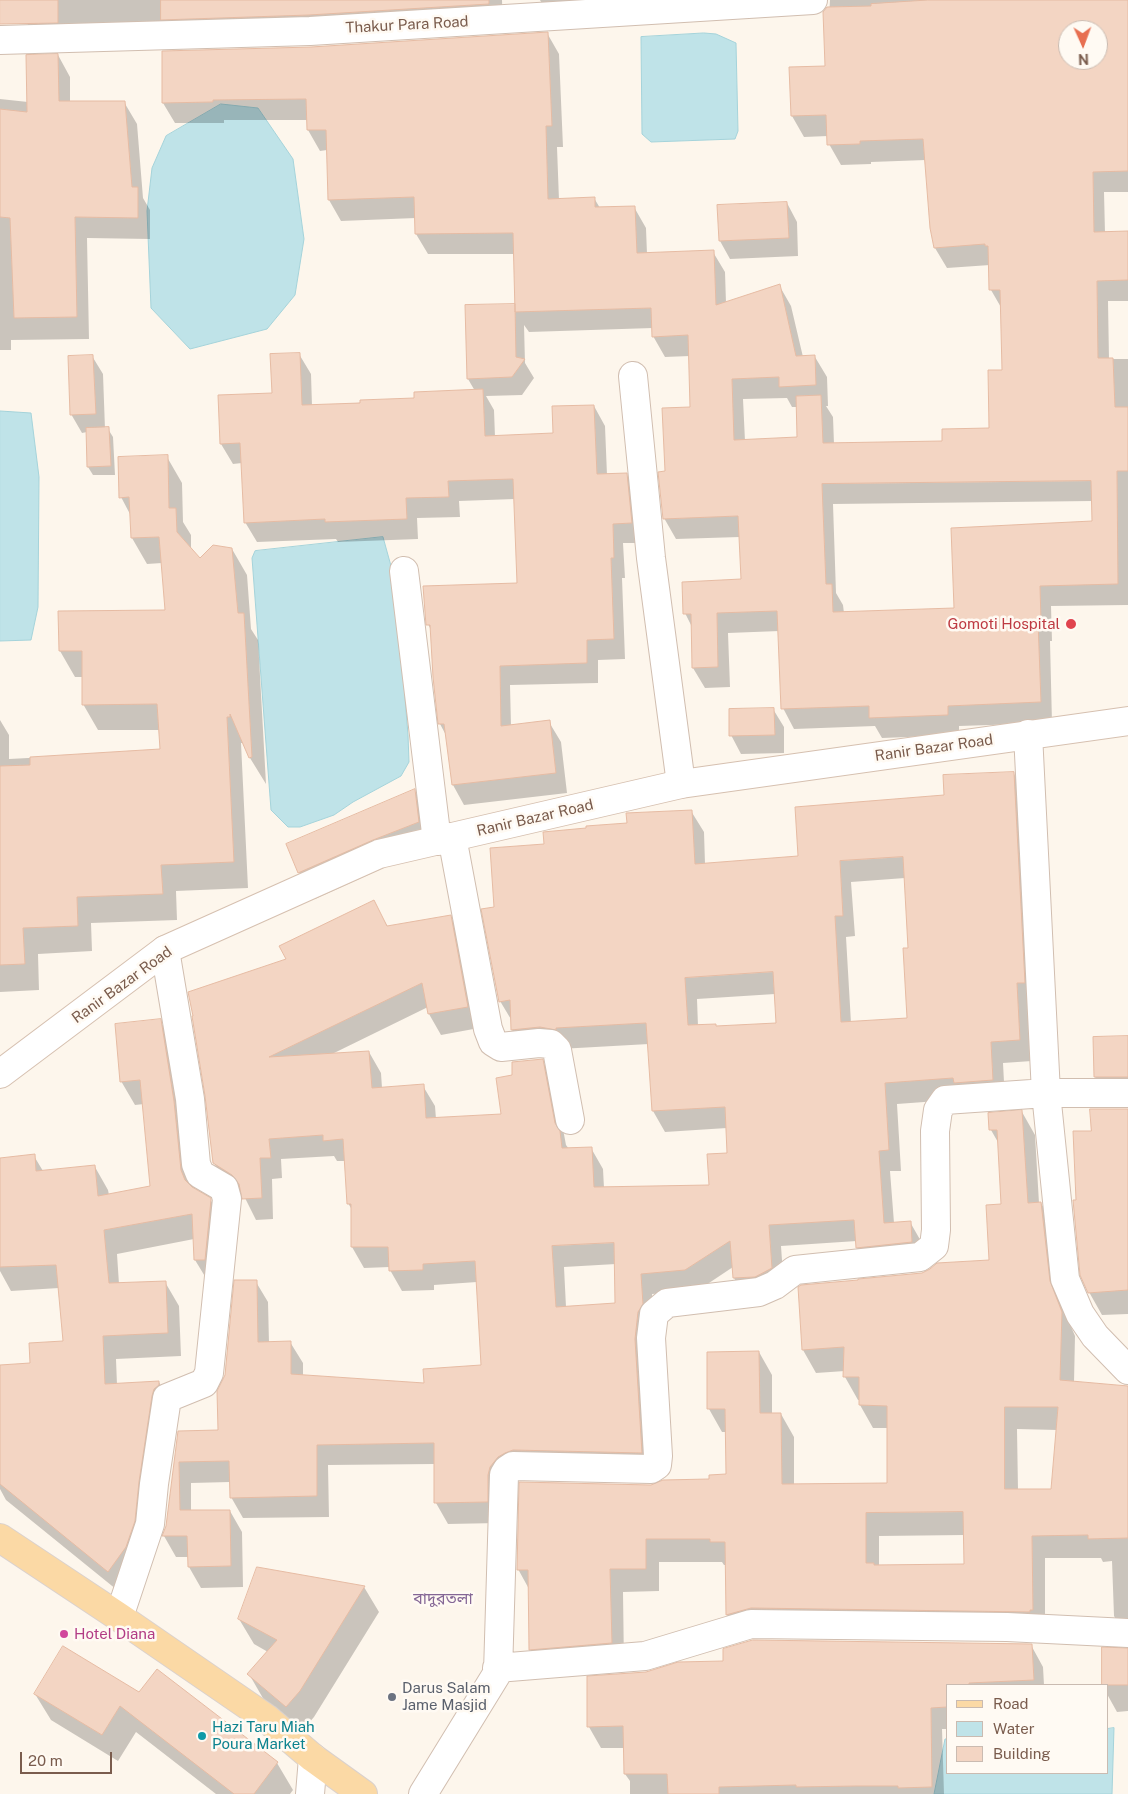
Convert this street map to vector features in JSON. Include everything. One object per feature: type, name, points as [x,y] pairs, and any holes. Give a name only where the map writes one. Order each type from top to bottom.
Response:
[{"type":"main road","points":[[0,1538],[266,1718],[313,1758],[362,1794]]},
{"type":"street","name":"Thakur Para Road","points":[[0,40],[310,31],[814,0]]},
{"type":"street","points":[[633,376],[651,558],[681,784]]},
{"type":"street","points":[[404,571],[445,839],[488,1029],[493,1042],[501,1047],[540,1043],[551,1044],[557,1050],[570,1120]]},
{"type":"street","name":"Ranir Bazar Road","points":[[0,1074],[166,950],[379,854],[681,784],[1128,721]]},
{"type":"street","points":[[1028,734],[1046,1093],[1065,1279],[1080,1314],[1095,1336],[1128,1370]]},
{"type":"street","points":[[119,1617],[150,1524],[167,1398],[204,1383],[209,1373],[227,1199],[224,1188],[200,1174],[196,1164],[190,1099],[166,950]]},
{"type":"street","points":[[423,1794],[498,1672],[504,1475],[507,1470],[513,1466],[651,1469],[657,1465],[651,1338],[654,1314],[667,1303],[759,1292],[775,1285],[795,1270],[920,1257],[934,1246],[936,1230],[935,1131],[938,1110],[945,1100],[1046,1093],[1128,1093]]},
{"type":"street","points":[[497,1668],[645,1656],[751,1624],[1007,1627],[1128,1633]]},
{"type":"street","points":[[310,1794],[313,1758]]},
{"type":"water","points":[[716,34],[736,43],[738,131],[735,139],[651,142],[642,134],[641,37]]},
{"type":"water","points":[[221,104],[258,108],[293,159],[304,239],[295,295],[267,329],[190,349],[151,308],[147,211],[152,168],[166,136]]},
{"type":"water","points":[[0,411],[31,413],[39,477],[38,607],[31,640],[0,641]]},
{"type":"water","points":[[383,537],[391,566],[398,610],[409,762],[401,776],[353,802],[334,815],[300,827],[288,827],[271,810],[252,558],[255,551]]},
{"type":"water","points":[[1114,1728],[1112,1794],[934,1794],[945,1739],[946,1774],[1108,1774],[1108,1729]]},
{"type":"building","points":[[0,0],[58,0],[58,23],[0,24]]},
{"type":"building","points":[[161,0],[489,0],[489,4],[309,15],[161,20]]},
{"type":"building","points":[[928,0],[1128,0],[1128,171],[1093,172],[1094,232],[1128,231],[1128,280],[1097,281],[1098,358],[1113,358],[1115,407],[1128,407],[1128,471],[1117,471],[1118,584],[1040,586],[1041,621],[1038,621],[1041,702],[948,706],[948,715],[869,718],[869,706],[781,709],[777,611],[717,613],[718,667],[692,668],[691,614],[683,614],[682,582],[741,579],[738,516],[663,519],[658,472],[665,471],[662,408],[690,407],[688,335],[652,337],[651,308],[515,312],[513,233],[415,234],[414,197],[328,200],[326,130],[307,130],[306,99],[213,100],[213,102],[162,103],[162,51],[311,47],[548,32],[552,126],[546,126],[548,199],[595,197],[595,207],[635,206],[637,253],[714,250],[716,305],[780,284],[796,356],[815,355],[816,385],[779,387],[779,377],[732,379],[734,440],[797,437],[796,396],[821,395],[823,443],[942,441],[942,429],[989,428],[988,370],[1002,370],[1000,290],[989,290],[988,246],[985,246],[985,244],[934,248],[930,228],[923,139],[860,141],[860,144],[827,145],[826,115],[791,116],[789,67],[825,66],[823,12],[827,7],[871,6],[871,4]],"holes":[[[1091,481],[1092,521],[951,528],[954,608],[833,612],[832,584],[826,584],[822,484]]]},
{"type":"building","points":[[58,54],[59,101],[125,101],[132,187],[138,187],[138,218],[75,217],[77,317],[14,318],[10,218],[0,217],[0,109],[27,112],[26,55]]},
{"type":"building","points":[[787,202],[789,238],[719,241],[717,205]]},
{"type":"building","points":[[515,304],[516,357],[525,359],[512,377],[467,379],[465,305]]},
{"type":"building","points":[[300,353],[302,405],[360,403],[360,400],[414,398],[414,392],[483,389],[485,436],[553,433],[552,406],[594,405],[597,474],[627,473],[632,523],[613,524],[614,558],[611,558],[614,639],[587,640],[587,663],[500,666],[501,726],[550,720],[556,773],[452,785],[444,724],[438,724],[430,625],[426,625],[423,586],[517,583],[513,479],[448,481],[449,497],[406,498],[407,519],[325,522],[325,519],[244,523],[240,443],[220,444],[218,395],[272,393],[270,354]]},
{"type":"building","points":[[93,355],[96,414],[70,415],[68,356]]},
{"type":"building","points":[[109,427],[111,466],[87,467],[86,428]]},
{"type":"building","points":[[168,455],[169,508],[176,508],[177,532],[200,558],[213,545],[232,548],[238,613],[244,613],[252,757],[249,758],[230,714],[230,717],[227,717],[234,862],[161,865],[163,894],[77,897],[78,926],[23,928],[25,964],[0,965],[0,766],[30,765],[30,757],[160,749],[157,704],[82,705],[82,651],[59,651],[58,611],[165,610],[159,537],[131,538],[129,497],[119,498],[118,457]]},
{"type":"building","points":[[774,708],[775,735],[729,736],[729,709]]},
{"type":"building","points":[[1014,772],[1025,983],[1017,983],[1020,1040],[991,1042],[993,1080],[954,1083],[953,1078],[885,1083],[889,1150],[879,1151],[884,1223],[911,1221],[912,1242],[856,1248],[854,1220],[769,1225],[772,1268],[755,1277],[733,1278],[730,1241],[685,1270],[641,1274],[643,1304],[638,1312],[635,1339],[642,1453],[513,1450],[498,1457],[490,1467],[488,1475],[488,1502],[434,1503],[434,1443],[317,1445],[317,1496],[230,1498],[229,1461],[179,1462],[180,1510],[230,1510],[231,1566],[188,1567],[187,1536],[162,1536],[166,1526],[178,1431],[218,1430],[217,1391],[225,1375],[234,1280],[257,1280],[258,1342],[291,1341],[291,1374],[424,1383],[423,1369],[481,1365],[475,1261],[423,1264],[423,1270],[389,1271],[388,1247],[351,1247],[351,1204],[347,1204],[343,1139],[323,1141],[323,1135],[269,1139],[271,1158],[260,1158],[262,1198],[242,1199],[239,1184],[232,1175],[213,1163],[205,1096],[188,992],[286,959],[279,946],[374,900],[387,926],[451,915],[468,1007],[428,1014],[422,983],[269,1057],[369,1051],[372,1088],[424,1084],[426,1118],[501,1114],[496,1078],[512,1075],[512,1062],[543,1059],[555,1123],[560,1131],[562,1148],[592,1147],[594,1187],[709,1185],[707,1154],[727,1153],[725,1107],[652,1111],[646,1023],[556,1028],[556,1030],[540,1027],[511,1030],[510,1000],[499,1002],[481,909],[494,907],[490,848],[544,844],[543,832],[627,823],[626,813],[692,810],[695,864],[798,856],[795,807],[944,795],[943,775]],"holes":[[[903,857],[908,948],[903,948],[907,1018],[841,1022],[835,916],[843,916],[840,861]],[[773,972],[776,1023],[716,1026],[716,1024],[688,1025],[685,978]],[[614,1243],[615,1303],[556,1307],[552,1246]]]},
{"type":"building","points":[[415,789],[419,822],[298,873],[286,844]]},
{"type":"building","points":[[161,1019],[174,1101],[181,1170],[185,1180],[192,1187],[211,1198],[211,1200],[205,1260],[194,1260],[192,1214],[104,1230],[109,1283],[166,1281],[168,1333],[103,1336],[105,1384],[159,1381],[159,1385],[154,1389],[152,1396],[135,1521],[126,1547],[108,1572],[0,1484],[0,1365],[30,1363],[29,1343],[63,1341],[56,1265],[0,1267],[0,1158],[35,1154],[36,1171],[95,1165],[98,1196],[150,1186],[140,1080],[120,1082],[115,1024]]},
{"type":"building","points":[[1128,1036],[1128,1077],[1094,1077],[1093,1037]]},
{"type":"building","points":[[1090,1109],[1128,1109],[1128,1290],[1088,1293],[1080,1275],[1073,1200],[1076,1200],[1073,1131],[1091,1131]]},
{"type":"building","points":[[1022,1110],[1028,1203],[1041,1202],[1050,1281],[1062,1312],[1060,1380],[1128,1386],[1128,1538],[1088,1539],[1088,1535],[1032,1536],[1033,1610],[1030,1610],[1030,1612],[751,1608],[726,1615],[725,1542],[710,1542],[710,1539],[646,1539],[646,1569],[610,1569],[612,1643],[529,1650],[528,1570],[517,1570],[519,1482],[651,1485],[663,1480],[709,1479],[709,1475],[726,1474],[725,1409],[707,1409],[707,1352],[759,1351],[760,1413],[781,1413],[782,1484],[887,1483],[887,1406],[859,1405],[859,1377],[843,1377],[844,1347],[802,1350],[798,1287],[801,1285],[922,1273],[937,1263],[989,1260],[986,1205],[1001,1204],[997,1130],[989,1130],[988,1113]],"holes":[[[1005,1407],[1058,1407],[1051,1489],[1005,1489]],[[963,1512],[964,1564],[874,1565],[874,1563],[866,1563],[866,1513]]]},
{"type":"building","points":[[257,1567],[365,1586],[300,1691],[286,1707],[247,1674],[277,1640],[238,1619]]},
{"type":"building","points":[[753,1640],[1032,1644],[1034,1680],[946,1684],[946,1707],[931,1708],[932,1787],[796,1787],[796,1785],[719,1787],[719,1794],[668,1794],[667,1774],[624,1774],[623,1726],[587,1727],[587,1676],[646,1672],[678,1662],[723,1661],[723,1649]]},
{"type":"building","name":"Hazi Taru Miah Poura Market","points":[[63,1646],[139,1692],[157,1669],[278,1762],[254,1794],[234,1794],[120,1706],[102,1735],[34,1694]]},
{"type":"building","points":[[1102,1647],[1128,1648],[1128,1685],[1102,1684]]},
{"type":"place","name":"Gomoti Hospital","points":[[1071,624]]},
{"type":"place","name":"Hotel Diana","points":[[64,1634]]},
{"type":"place","name":"Darus Salam Jame Masjid","points":[[392,1697]]},
{"type":"place","name":"Hazi Taru Miah Poura Market","points":[[202,1736]]},
{"type":"district","name":"বাদুরতলা","points":[[443,1599]]}]
